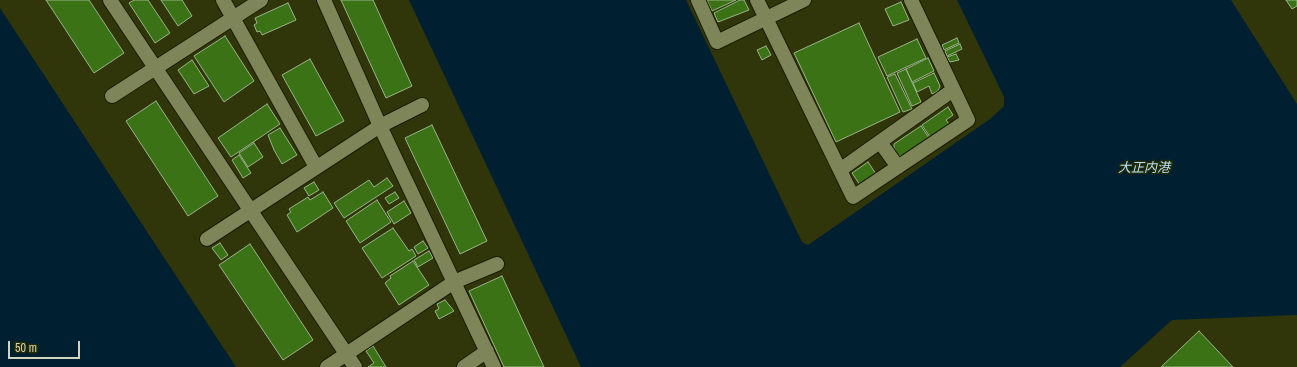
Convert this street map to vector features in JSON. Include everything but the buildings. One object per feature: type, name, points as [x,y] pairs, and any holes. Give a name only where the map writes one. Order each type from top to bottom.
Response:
[{"type":"street","points":[[110,0],[355,367]]},
{"type":"street","points":[[223,0],[316,167]]},
{"type":"street","points":[[112,96],[261,0]]},
{"type":"street","points":[[324,0],[380,126],[494,367]]},
{"type":"street","points":[[698,0],[718,42],[804,0]]},
{"type":"street","points":[[757,0],[853,197],[968,120],[911,0]]},
{"type":"street","points":[[840,170],[953,90]]},
{"type":"street","points":[[207,239],[380,126],[422,105]]},
{"type":"street","points":[[880,142],[898,168]]},
{"type":"street","points":[[327,367],[454,282],[497,264]]},
{"type":"street","points":[[464,367],[487,351]]},
{"type":"water","name":"大正内港","points":[[409,0],[686,0],[802,242],[808,245],[990,119],[1004,106],[1004,97],[957,0],[1231,0],[1297,104],[1297,315],[1172,320],[1120,367],[581,367]]},
{"type":"water","points":[[0,8],[236,367],[0,367]]}]
